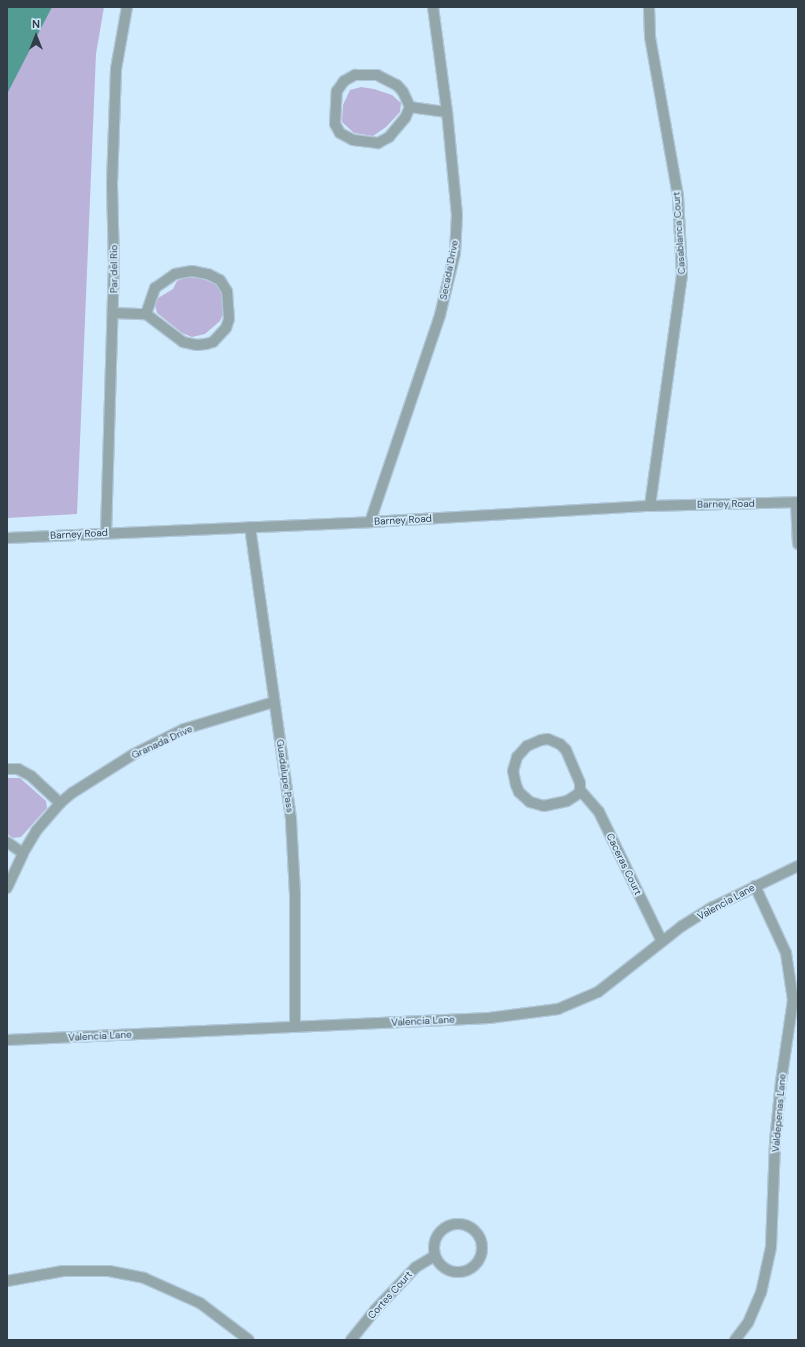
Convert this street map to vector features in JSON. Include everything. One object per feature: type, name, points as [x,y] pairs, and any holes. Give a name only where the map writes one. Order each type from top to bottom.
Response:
[{"type":"street","name":"Par del Rio","points":[[106,533],[113,313],[114,265],[112,184],[116,69],[127,7]]},
{"type":"street","name":"Secada Drive","points":[[370,522],[440,315],[452,268],[457,215],[448,112],[433,7]]},
{"type":"street","name":"Casablanca Court","points":[[649,7],[650,37],[678,196],[682,276],[650,506]]},
{"type":"street","points":[[355,75],[378,75],[397,85],[403,92],[410,107],[405,118],[389,137],[378,143],[353,140],[340,133],[335,124],[337,91],[344,81],[355,75]]},
{"type":"street","points":[[410,107],[448,112]]},
{"type":"street","points":[[113,313],[146,314],[182,342],[197,345],[206,344],[212,342],[226,328],[229,319],[227,290],[220,280],[208,274],[192,271],[175,274],[155,288],[146,314]]},
{"type":"street","points":[[797,502],[798,544]]},
{"type":"street","name":"Barney Road","points":[[7,538],[370,522],[650,506],[797,502]]},
{"type":"street","name":"Guadalupe Pass","points":[[250,527],[291,820],[295,895],[295,1027]]},
{"type":"street","name":"Granada Drive","points":[[7,888],[23,853],[36,831],[60,803],[72,793],[134,754],[184,729],[274,702]]},
{"type":"street","name":"Caceras Court","points":[[580,790],[574,797],[552,806],[537,805],[530,802],[519,792],[516,786],[513,771],[517,757],[527,746],[534,742],[548,739],[560,744],[570,757],[580,783],[580,790],[598,812],[662,942]]},
{"type":"street","points":[[7,769],[18,769],[31,776],[60,803]]},
{"type":"street","points":[[7,842],[23,853]]},
{"type":"street","name":"Valencia Lane","points":[[7,1040],[489,1018],[558,1009],[598,992],[662,942],[713,907],[798,866]]},
{"type":"street","name":"Valdepenas Lane","points":[[735,1340],[748,1323],[761,1293],[771,1248],[776,1142],[781,1082],[793,1000],[786,953],[755,886]]},
{"type":"street","points":[[464,1225],[470,1228],[480,1239],[482,1246],[478,1261],[467,1271],[459,1273],[444,1268],[434,1256],[434,1242],[437,1235],[449,1226],[464,1225]]},
{"type":"street","name":"Cortes Court","points":[[351,1340],[375,1310],[416,1267],[434,1256]]},
{"type":"street","points":[[7,1281],[63,1271],[109,1271],[144,1278],[200,1303],[248,1340]]},
{"type":"shaded area","points":[[7,7],[104,7],[96,54],[77,514],[7,518]]},
{"type":"shaded area","points":[[7,7],[52,7],[7,94]]},
{"type":"shaded area","points":[[361,87],[374,89],[392,95],[401,103],[400,112],[386,127],[373,136],[354,133],[342,122],[343,105],[350,90]]},
{"type":"shaded area","points":[[186,277],[201,278],[215,284],[223,292],[226,307],[220,321],[205,334],[192,337],[182,333],[157,313],[155,305],[158,298],[173,289],[177,281]]},
{"type":"shaded area","points":[[7,778],[20,778],[46,801],[47,808],[21,837],[13,838],[7,834]]}]
